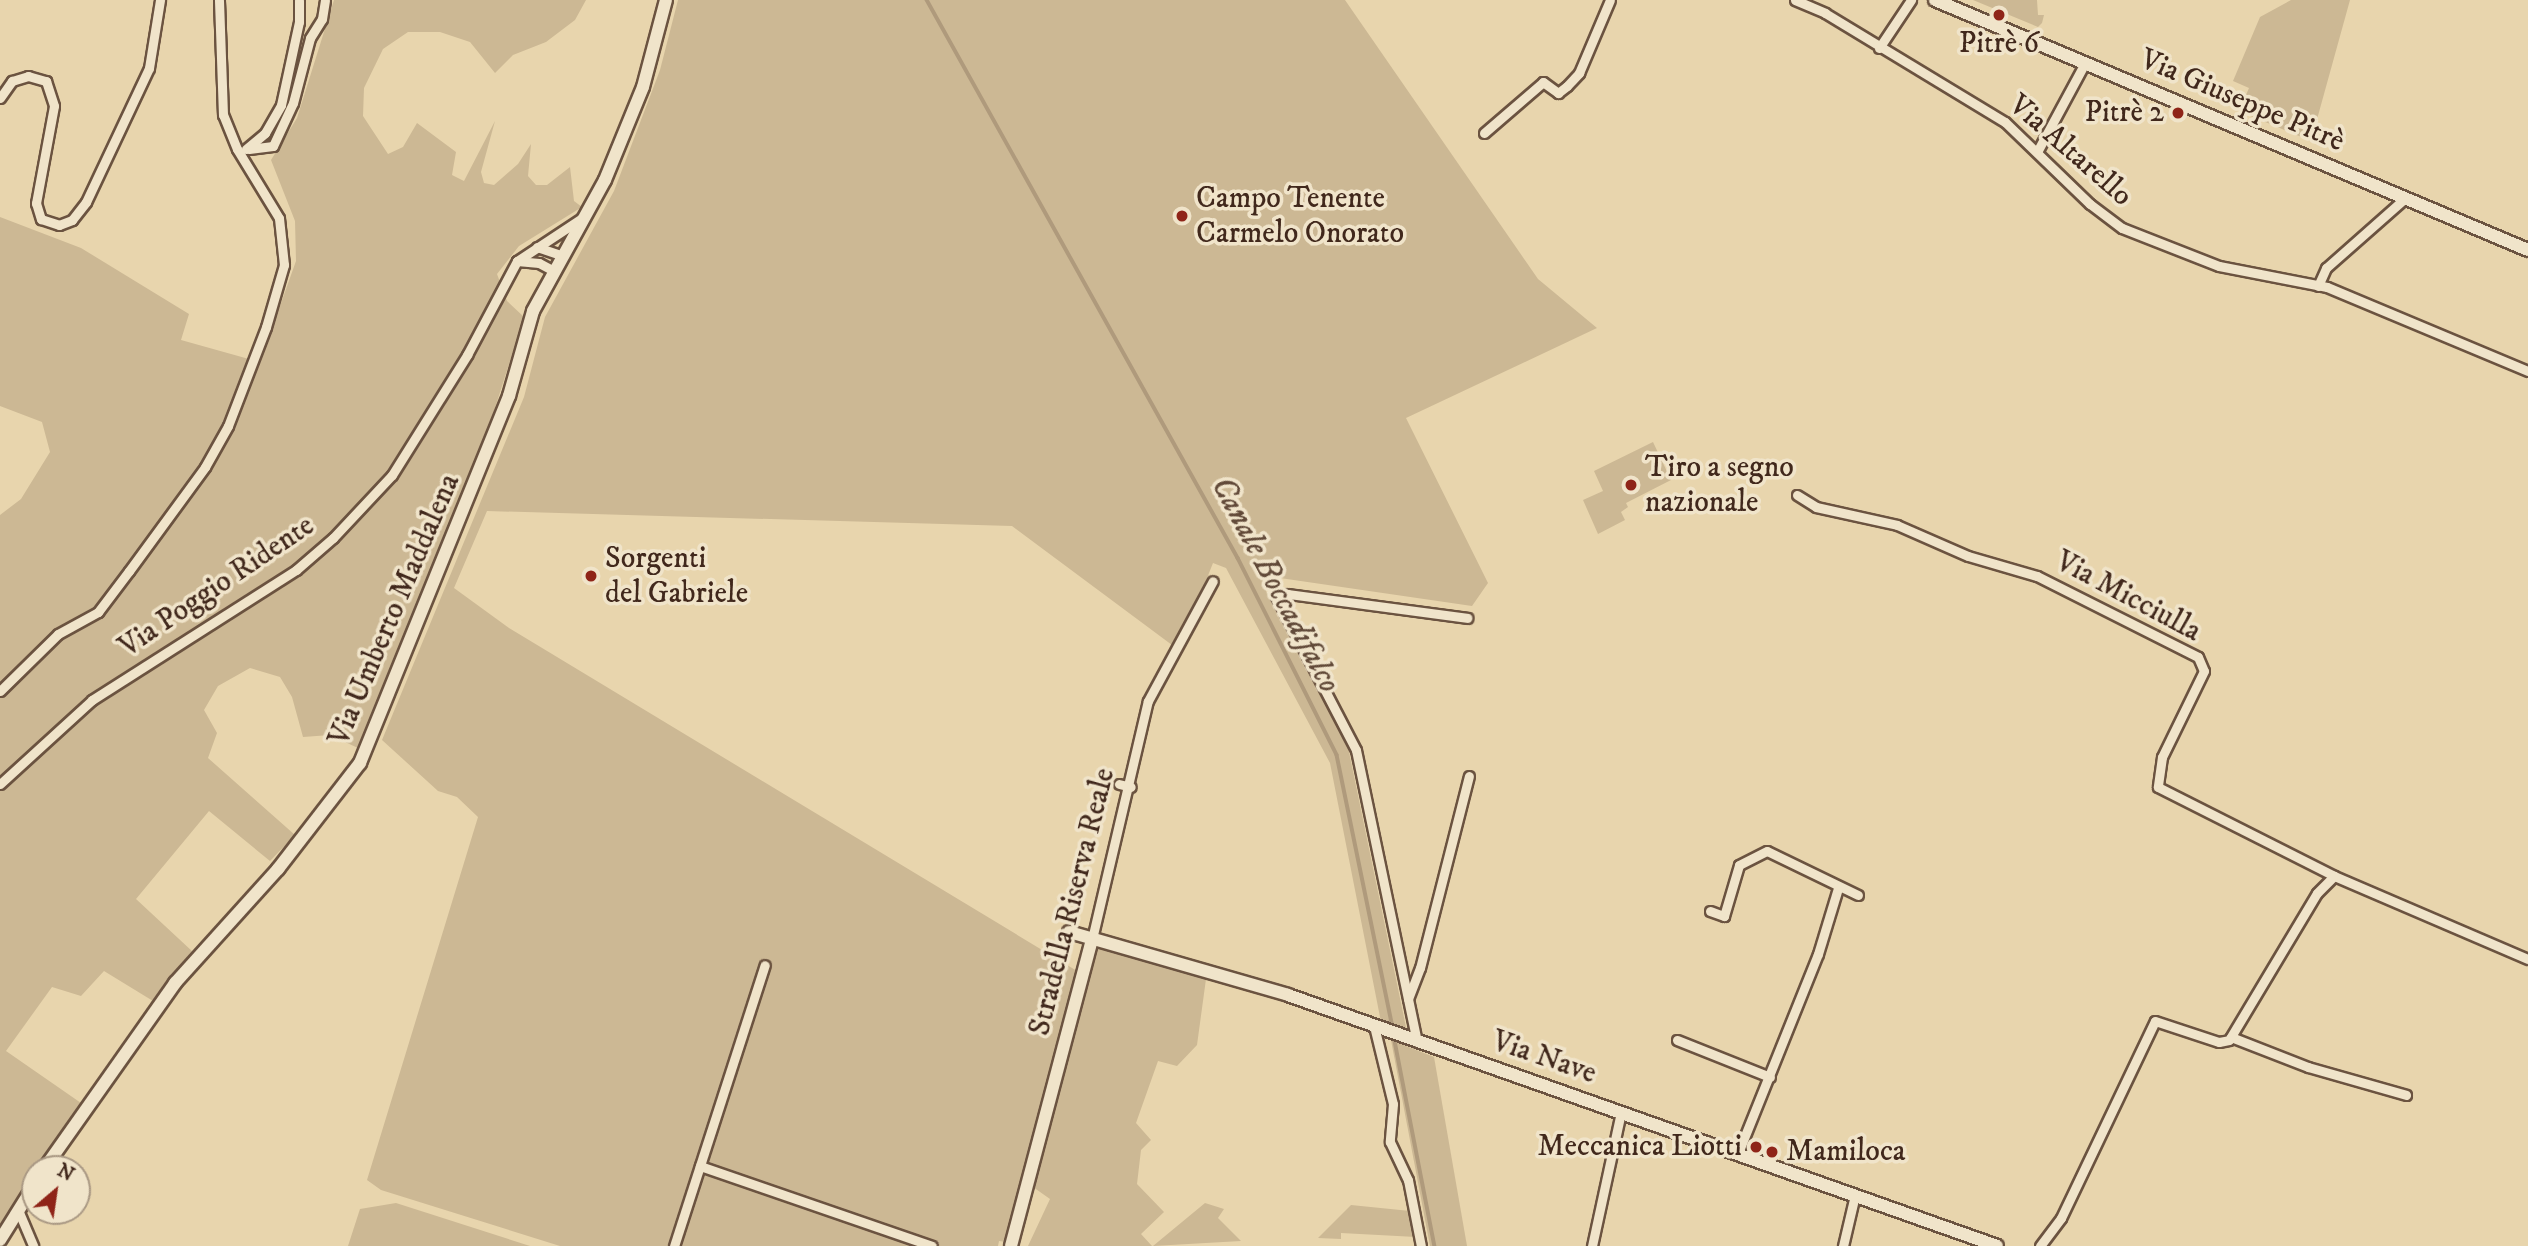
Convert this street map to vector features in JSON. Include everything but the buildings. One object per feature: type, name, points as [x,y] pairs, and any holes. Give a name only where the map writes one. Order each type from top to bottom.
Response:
[{"type":"street","points":[[0,99],[12,81],[28,76],[46,81],[54,106],[36,203],[41,219],[59,225],[72,220],[86,202],[149,68],[160,0]]},
{"type":"street","name":"Via Poggio Ridente","points":[[0,691],[58,634],[98,612],[205,467],[228,426],[266,327],[284,265],[279,218],[237,149],[223,115],[219,0]]},
{"type":"street","points":[[249,149],[265,133],[281,105],[299,22],[299,0]]},
{"type":"street","points":[[237,149],[273,146],[293,103],[310,38],[321,19],[325,0]]},
{"type":"street","name":"Via Umberto Maddalena","points":[[54,1155],[175,983],[278,869],[360,764],[496,431],[533,311],[588,214],[643,87],[666,0]]},
{"type":"street","points":[[1484,133],[1544,82],[1558,93],[1567,86],[1579,72],[1610,0]]},
{"type":"street","name":"Via Altarello","points":[[1795,0],[2005,122],[2122,228],[2219,266],[2318,286],[2528,371]]},
{"type":"street","points":[[1879,48],[1911,0]]},
{"type":"street","name":"Via Giuseppe Pitrè","points":[[1935,0],[2528,250]]},
{"type":"street","points":[[2037,152],[2085,63]]},
{"type":"street","points":[[2318,286],[2326,268],[2405,198]]},
{"type":"street","name":"Via Poggio Ridente","points":[[0,784],[93,700],[296,570],[333,538],[392,475],[473,345],[517,261],[588,214]]},
{"type":"street","points":[[537,247],[564,256]]},
{"type":"street","points":[[517,261],[540,263],[554,271]]},
{"type":"street","name":"Via Micciulla","points":[[1797,495],[1816,507],[1897,525],[1968,556],[2037,576],[2198,657],[2204,671],[2162,757],[2158,787],[2334,876],[2528,959]]},
{"type":"street","name":"Stradella Riserva Reale","points":[[1010,1246],[1092,939],[1152,692],[1213,581]]},
{"type":"street","points":[[1410,1040],[1408,1001],[1356,750],[1276,596],[1288,594],[1467,618]]},
{"type":"street","points":[[1408,1001],[1420,968],[1469,776]]},
{"type":"street","points":[[1119,784],[1130,787]]},
{"type":"street","points":[[1710,911],[1724,916],[1739,865],[1759,852],[1767,851],[1838,888],[1858,895]]},
{"type":"street","points":[[2040,1246],[2061,1218],[2155,1021],[2219,1042],[2231,1037],[2317,893],[2334,876]]},
{"type":"street","points":[[1738,1153],[1770,1077],[1838,888]]},
{"type":"street","name":"Via Nave","points":[[1069,932],[1288,995],[1997,1246]]},
{"type":"street","points":[[674,1246],[765,965]]},
{"type":"street","points":[[1377,1028],[1393,1104],[1390,1142],[1408,1180],[1421,1246]]},
{"type":"street","points":[[2231,1037],[2308,1067],[2406,1095]]},
{"type":"street","points":[[1677,1040],[1770,1077]]},
{"type":"street","points":[[1592,1246],[1621,1112]]},
{"type":"street","points":[[700,1166],[932,1246]]},
{"type":"street","points":[[1843,1246],[1855,1195]]},
{"type":"street","points":[[0,1240],[21,1205]]},
{"type":"street","points":[[18,1210],[33,1246]]},
{"type":"shaded area","points":[[334,0],[586,0],[575,20],[546,42],[513,55],[495,73],[470,42],[440,32],[408,32],[383,49],[364,88],[363,116],[388,154],[403,147],[417,123],[456,152],[452,175],[464,181],[495,121],[481,172],[484,183],[494,185],[518,164],[531,144],[528,176],[536,185],[547,185],[570,167],[574,201],[582,207],[519,246],[497,274],[507,301],[524,317],[487,433],[358,748],[330,735],[303,737],[292,697],[280,677],[250,668],[218,686],[204,710],[217,733],[208,758],[295,835],[270,861],[209,811],[136,899],[193,952],[153,1001],[104,971],[81,996],[52,987],[6,1051],[81,1103],[47,1155],[21,1155],[21,1194],[0,1226],[0,515],[21,499],[50,452],[42,422],[0,406],[0,217],[81,248],[189,314],[181,340],[260,362],[296,261],[295,221],[271,160],[297,118]]},
{"type":"shaded area","points":[[678,0],[1345,0],[1538,279],[1597,328],[1406,418],[1488,583],[1472,606],[1280,578],[1262,583],[1348,747],[1407,1032],[1381,1022],[1330,763],[1226,568],[1213,563],[1191,618],[1172,645],[1012,526],[487,511],[454,588],[509,628],[1077,971],[1006,1242],[999,1241],[998,1246],[560,1246],[381,1190],[367,1180],[478,817],[457,797],[438,791],[382,740],[524,397],[545,317],[614,191],[660,70]]},
{"type":"shaded area","points":[[1973,0],[2037,0],[2038,15],[2044,15],[2042,23],[2038,27]]},
{"type":"shaded area","points":[[2291,0],[2350,0],[2311,141],[2239,111],[2249,88],[2233,81],[2260,17]]},
{"type":"shaded area","name":"Tiro a segno nazionale","points":[[1653,442],[1671,480],[1626,503],[1628,507],[1621,512],[1625,520],[1598,534],[1583,500],[1603,491],[1594,471]]},
{"type":"shaded area","points":[[1097,948],[1206,979],[1197,1045],[1177,1066],[1158,1061],[1136,1123],[1151,1140],[1141,1150],[1137,1184],[1164,1212],[1141,1234],[1152,1246],[1028,1246],[1050,1199],[1033,1187]]},
{"type":"shaded area","points":[[1391,1040],[1434,1057],[1467,1246],[1430,1246]]},
{"type":"shaded area","points":[[396,1203],[530,1246],[348,1246],[360,1209]]},
{"type":"shaded area","points":[[1205,1203],[1224,1209],[1218,1218],[1241,1241],[1153,1246]]},
{"type":"shaded area","points":[[1351,1205],[1410,1211],[1416,1237],[1341,1233],[1341,1239],[1318,1238]]},
{"type":"waterway","name":"Canale Boccadifalco","points":[[927,0],[1238,558],[1337,755],[1393,1029]]},
{"type":"waterway","name":"Canale Boccadifalco","points":[[1394,1036],[1435,1246]]},
{"type":"place","name":"Pitrè 6","points":[[1999,15]]},
{"type":"place","name":"Pitrè 2","points":[[2178,113]]},
{"type":"place","name":"Campo Tenente Carmelo Onorato","points":[[1182,216]]},
{"type":"place","name":"Tiro a segno nazionale","points":[[1631,485]]},
{"type":"place","name":"Sorgenti del Gabriele","points":[[591,576]]},
{"type":"place","name":"Meccanica Liotti","points":[[1756,1147]]},
{"type":"place","name":"Mamiloca","points":[[1772,1152]]}]
